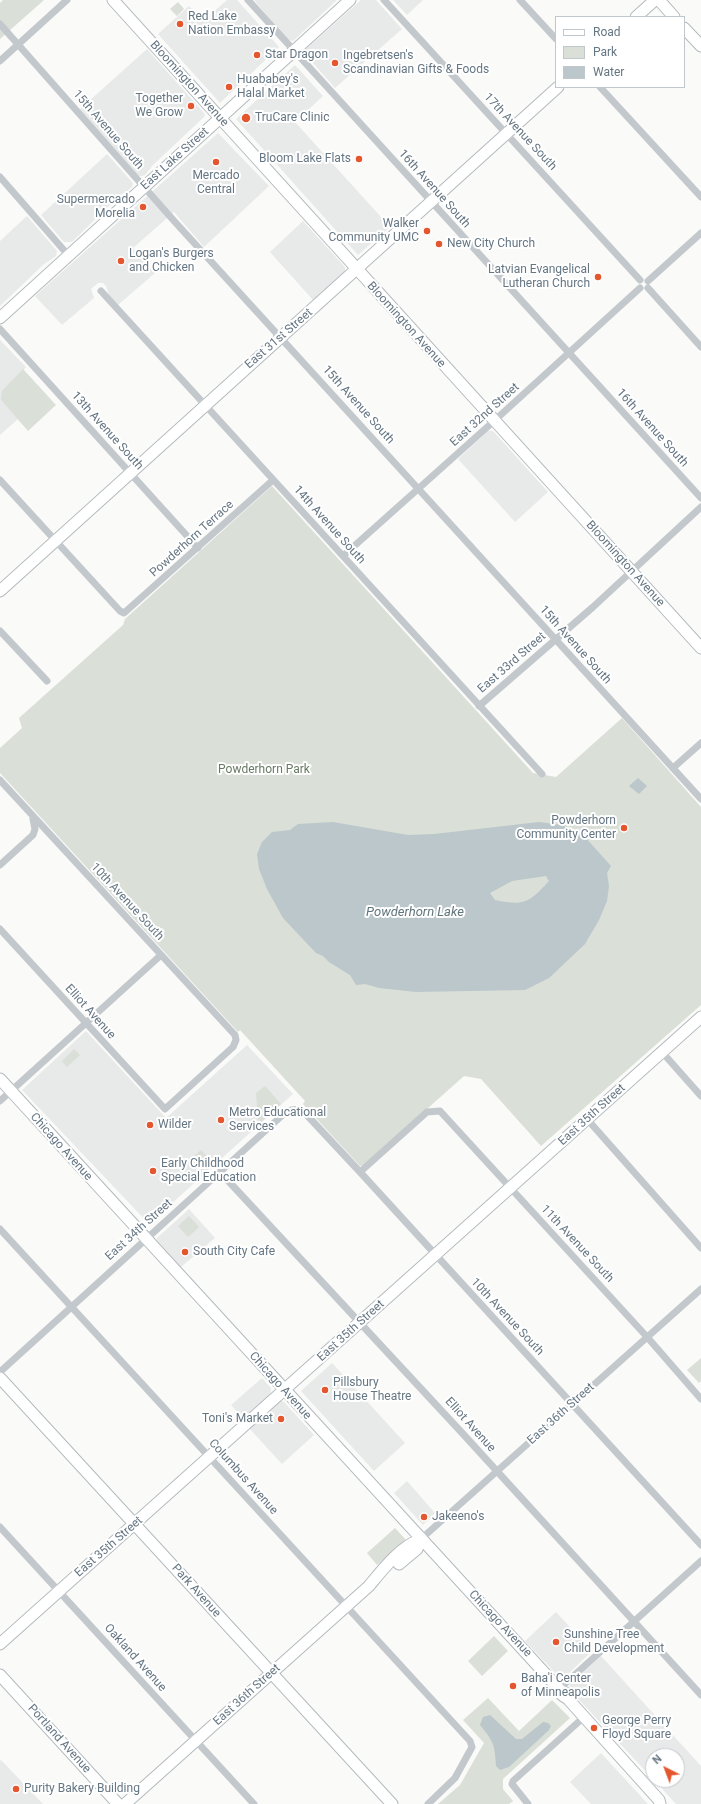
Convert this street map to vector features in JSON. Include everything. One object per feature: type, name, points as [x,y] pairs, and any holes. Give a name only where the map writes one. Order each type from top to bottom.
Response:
[{"type":"street","points":[[0,61],[67,0]]},
{"type":"street","name":"Bloomington Avenue","points":[[113,0],[701,648]]},
{"type":"street","name":"16th Avenue South","points":[[248,0],[701,498]]},
{"type":"street","name":"East Lake Street","points":[[0,318],[350,0]]},
{"type":"street","name":"17th Avenue South","points":[[384,0],[645,283],[701,347]]},
{"type":"street","points":[[520,0],[555,38]]},
{"type":"street","points":[[637,16],[655,0]]},
{"type":"street","points":[[659,0],[673,16]]},
{"type":"street","name":"15th Avenue South","points":[[0,24],[144,187],[701,799]]},
{"type":"street","points":[[685,29],[701,46]]},
{"type":"street","name":"East 31st Street","points":[[0,591],[557,88]]},
{"type":"street","points":[[601,88],[701,197]]},
{"type":"street","points":[[0,177],[69,256]]},
{"type":"street","points":[[645,283],[701,233]]},
{"type":"street","name":"East 32nd Street","points":[[342,556],[494,421],[640,288],[638,285],[645,283]]},
{"type":"street","name":"14th Avenue South","points":[[101,291],[542,774]]},
{"type":"street","name":"13th Avenue South","points":[[0,329],[198,548]]},
{"type":"street","points":[[0,480],[56,540]]},
{"type":"street","name":"Powderhorn Terrace","points":[[56,540],[124,613],[273,480]]},
{"type":"street","name":"East 33rd Street","points":[[479,706],[556,639],[701,507]]},
{"type":"street","points":[[0,631],[47,682]]},
{"type":"street","points":[[673,768],[701,743]]},
{"type":"street","name":"10th Avenue South","points":[[0,780],[235,1035],[236,1040],[233,1047],[165,1109]]},
{"type":"street","points":[[32,815],[35,824],[33,835]]},
{"type":"street","points":[[0,865],[33,835],[48,833]]},
{"type":"street","name":"Elliot Avenue","points":[[0,929],[165,1109]]},
{"type":"street","points":[[0,1101],[161,955]]},
{"type":"street","name":"East 35th Street","points":[[0,1644],[701,1017]]},
{"type":"street","points":[[662,1052],[701,1096]]},
{"type":"street","name":"Chicago Avenue","points":[[0,1079],[660,1800],[660,1804]]},
{"type":"street","name":"10th Avenue South","points":[[295,1109],[304,1112],[360,1172],[701,1545]]},
{"type":"street","name":"East 34th Street","points":[[0,1372],[287,1111],[295,1109]]},
{"type":"street","name":"11th Avenue South","points":[[360,1172],[427,1112],[434,1110],[440,1111],[648,1338],[701,1399]]},
{"type":"street","points":[[587,1119],[701,1248]]},
{"type":"street","name":"Elliot Avenue","points":[[220,1172],[360,1322],[701,1695]]},
{"type":"street","name":"Columbus Avenue","points":[[0,1229],[470,1741],[472,1747],[455,1778],[428,1804]]},
{"type":"street","name":"East 36th Street","points":[[125,1804],[369,1586],[380,1572],[411,1543],[421,1539],[648,1338],[701,1289]]},
{"type":"street","name":"Park Avenue","points":[[0,1378],[392,1804]]},
{"type":"street","name":"Oakland Avenue","points":[[0,1527],[254,1804]]},
{"type":"street","points":[[563,1694],[634,1621],[701,1561]]},
{"type":"street","name":"Portland Avenue","points":[[0,1675],[118,1804]]},
{"type":"street","points":[[528,1804],[512,1784],[513,1780],[584,1717]]},
{"type":"shaded area","points":[[227,0],[237,0],[279,47],[220,103],[158,34],[189,6],[203,21]]},
{"type":"shaded area","points":[[254,0],[337,0],[293,41],[288,40]]},
{"type":"shaded area","points":[[361,0],[376,0],[402,29],[335,88],[305,54],[305,50]]},
{"type":"shaded area","points":[[393,0],[423,0],[407,15]]},
{"type":"shaded area","points":[[147,49],[204,113],[205,116],[153,165],[145,175],[139,176],[80,109]]},
{"type":"shaded area","points":[[295,65],[323,96],[295,122],[390,227],[358,255],[236,119]]},
{"type":"shaded area","points":[[218,133],[269,186],[204,247],[174,212],[133,248],[155,273],[118,305],[109,295],[106,286],[103,283],[98,283],[91,289],[94,298],[62,325],[35,296]]},
{"type":"shaded area","points":[[107,154],[133,183],[132,187],[121,194],[72,242],[64,242],[41,215]]},
{"type":"shaded area","points":[[27,216],[57,251],[56,256],[43,265],[0,306],[0,241]]},
{"type":"shaded area","points":[[303,221],[345,268],[345,271],[313,300],[270,252]]},
{"type":"shaded area","points":[[0,340],[26,367],[1,400],[18,419],[0,435]]},
{"type":"shaded area","points":[[488,431],[493,431],[548,492],[515,522],[458,459]]},
{"type":"shaded area","name":"Early Childhood Special Education","points":[[86,1031],[166,1118],[247,1045],[293,1094],[149,1224],[22,1090]]},
{"type":"shaded area","points":[[189,1209],[215,1238],[181,1267],[157,1240],[157,1238]]},
{"type":"shaded area","points":[[332,1363],[405,1443],[374,1471],[301,1391]]},
{"type":"shaded area","points":[[262,1378],[271,1388],[270,1395],[243,1418],[231,1405]]},
{"type":"shaded area","points":[[281,1401],[284,1402],[314,1435],[282,1464],[249,1428]]},
{"type":"shaded area","points":[[407,1481],[435,1513],[423,1525],[394,1493]]},
{"type":"shaded area","points":[[556,1612],[592,1651],[564,1678],[560,1678],[525,1641]]},
{"type":"shaded area","points":[[601,1656],[685,1748],[645,1748],[645,1770],[569,1689],[570,1684]]},
{"type":"shaded area","points":[[685,1748],[701,1766],[701,1804],[676,1804],[661,1788],[685,1788]]},
{"type":"shaded area","points":[[601,1753],[648,1804],[591,1804],[570,1782]]},
{"type":"shaded area","points":[[1,1760],[43,1804],[0,1804]]},
{"type":"green space","points":[[3,0],[44,0],[0,39],[0,3]]},
{"type":"green space","points":[[178,2],[184,9],[177,16],[170,9]]},
{"type":"green space","points":[[23,369],[56,405],[28,431],[1,400],[2,391]]},
{"type":"green space","name":"Powderhorn Park","points":[[272,486],[533,773],[556,777],[622,718],[701,807],[701,1005],[541,1146],[481,1079],[464,1076],[364,1165],[360,1166],[303,1104],[305,1101],[240,1030],[238,1032],[0,773],[0,748],[22,728],[19,718],[123,625],[125,619]]},
{"type":"green space","points":[[74,1049],[80,1055],[67,1067],[62,1061]]},
{"type":"green space","points":[[265,1086],[281,1104],[261,1122],[258,1119],[256,1093]]},
{"type":"green space","points":[[201,1150],[211,1161],[201,1170],[191,1159]]},
{"type":"green space","points":[[189,1216],[199,1227],[188,1237],[178,1226]]},
{"type":"green space","points":[[701,1358],[701,1381],[699,1383],[687,1370]]},
{"type":"green space","points":[[395,1528],[406,1540],[377,1565],[367,1553]]},
{"type":"green space","points":[[494,1636],[508,1651],[482,1676],[468,1661]]},
{"type":"green space","points":[[488,1698],[519,1731],[552,1700],[570,1718],[503,1779],[503,1789],[513,1801],[509,1804],[438,1804],[460,1785],[484,1743],[463,1720]]},
{"type":"water","points":[[638,778],[647,786],[639,794],[629,786]]},
{"type":"water","name":"Powderhorn Lake","points":[[333,822],[408,835],[434,834],[539,822],[562,825],[585,837],[611,866],[607,873],[609,886],[607,901],[599,920],[585,944],[549,978],[525,990],[416,992],[379,988],[365,984],[356,985],[350,975],[329,962],[323,956],[316,953],[283,918],[267,889],[259,869],[257,854],[262,842],[272,832],[290,830],[298,824]],"holes":[[[546,876],[549,881],[536,894],[525,901],[513,903],[495,900],[490,893],[512,881]]]},
{"type":"water","points":[[490,1715],[516,1739],[522,1739],[543,1722],[548,1723],[551,1726],[549,1730],[509,1767],[500,1770],[496,1766],[495,1753],[492,1743],[480,1725],[483,1717]]},
{"type":"place","name":"Red Lake Nation Embassy","points":[[180,24]]},
{"type":"place","name":"Star Dragon","points":[[257,55]]},
{"type":"place","name":"Ingebretsen's Scandinavian Gifts & Foods","points":[[335,63]]},
{"type":"place","name":"Huababey's Halal Market","points":[[229,87]]},
{"type":"place","name":"Together We Grow","points":[[191,106]]},
{"type":"place","name":"TruCare Clinic","points":[[246,118]]},
{"type":"place","name":"Bloom Lake Flats","points":[[359,159]]},
{"type":"place","name":"Mercado Central","points":[[216,162]]},
{"type":"place","name":"Supermercado Morelia","points":[[143,207]]},
{"type":"place","name":"Walker Community UMC","points":[[427,231]]},
{"type":"place","name":"New City Church","points":[[439,244]]},
{"type":"place","name":"Logan's Burgers and Chicken","points":[[121,261]]},
{"type":"place","name":"Latvian Evangelical Lutheran Church","points":[[598,277]]},
{"type":"place","name":"Powderhorn Community Center","points":[[624,828]]},
{"type":"place","name":"Metro Educational Services","points":[[221,1120]]},
{"type":"place","name":"Wilder","points":[[150,1125]]},
{"type":"place","name":"Early Childhood Special Education","points":[[153,1171]]},
{"type":"place","name":"South City Cafe","points":[[185,1252]]},
{"type":"place","name":"Pillsbury House Theatre","points":[[325,1390]]},
{"type":"place","name":"Toni's Market","points":[[281,1419]]},
{"type":"place","name":"Jakeeno's","points":[[424,1517]]},
{"type":"place","name":"Sunshine Tree Child Development","points":[[556,1642]]},
{"type":"place","name":"Baha'i Center of Minneapolis","points":[[513,1686]]},
{"type":"place","name":"George Perry Floyd Square","points":[[594,1728]]},
{"type":"place","name":"Purity Bakery Building","points":[[16,1789]]}]
